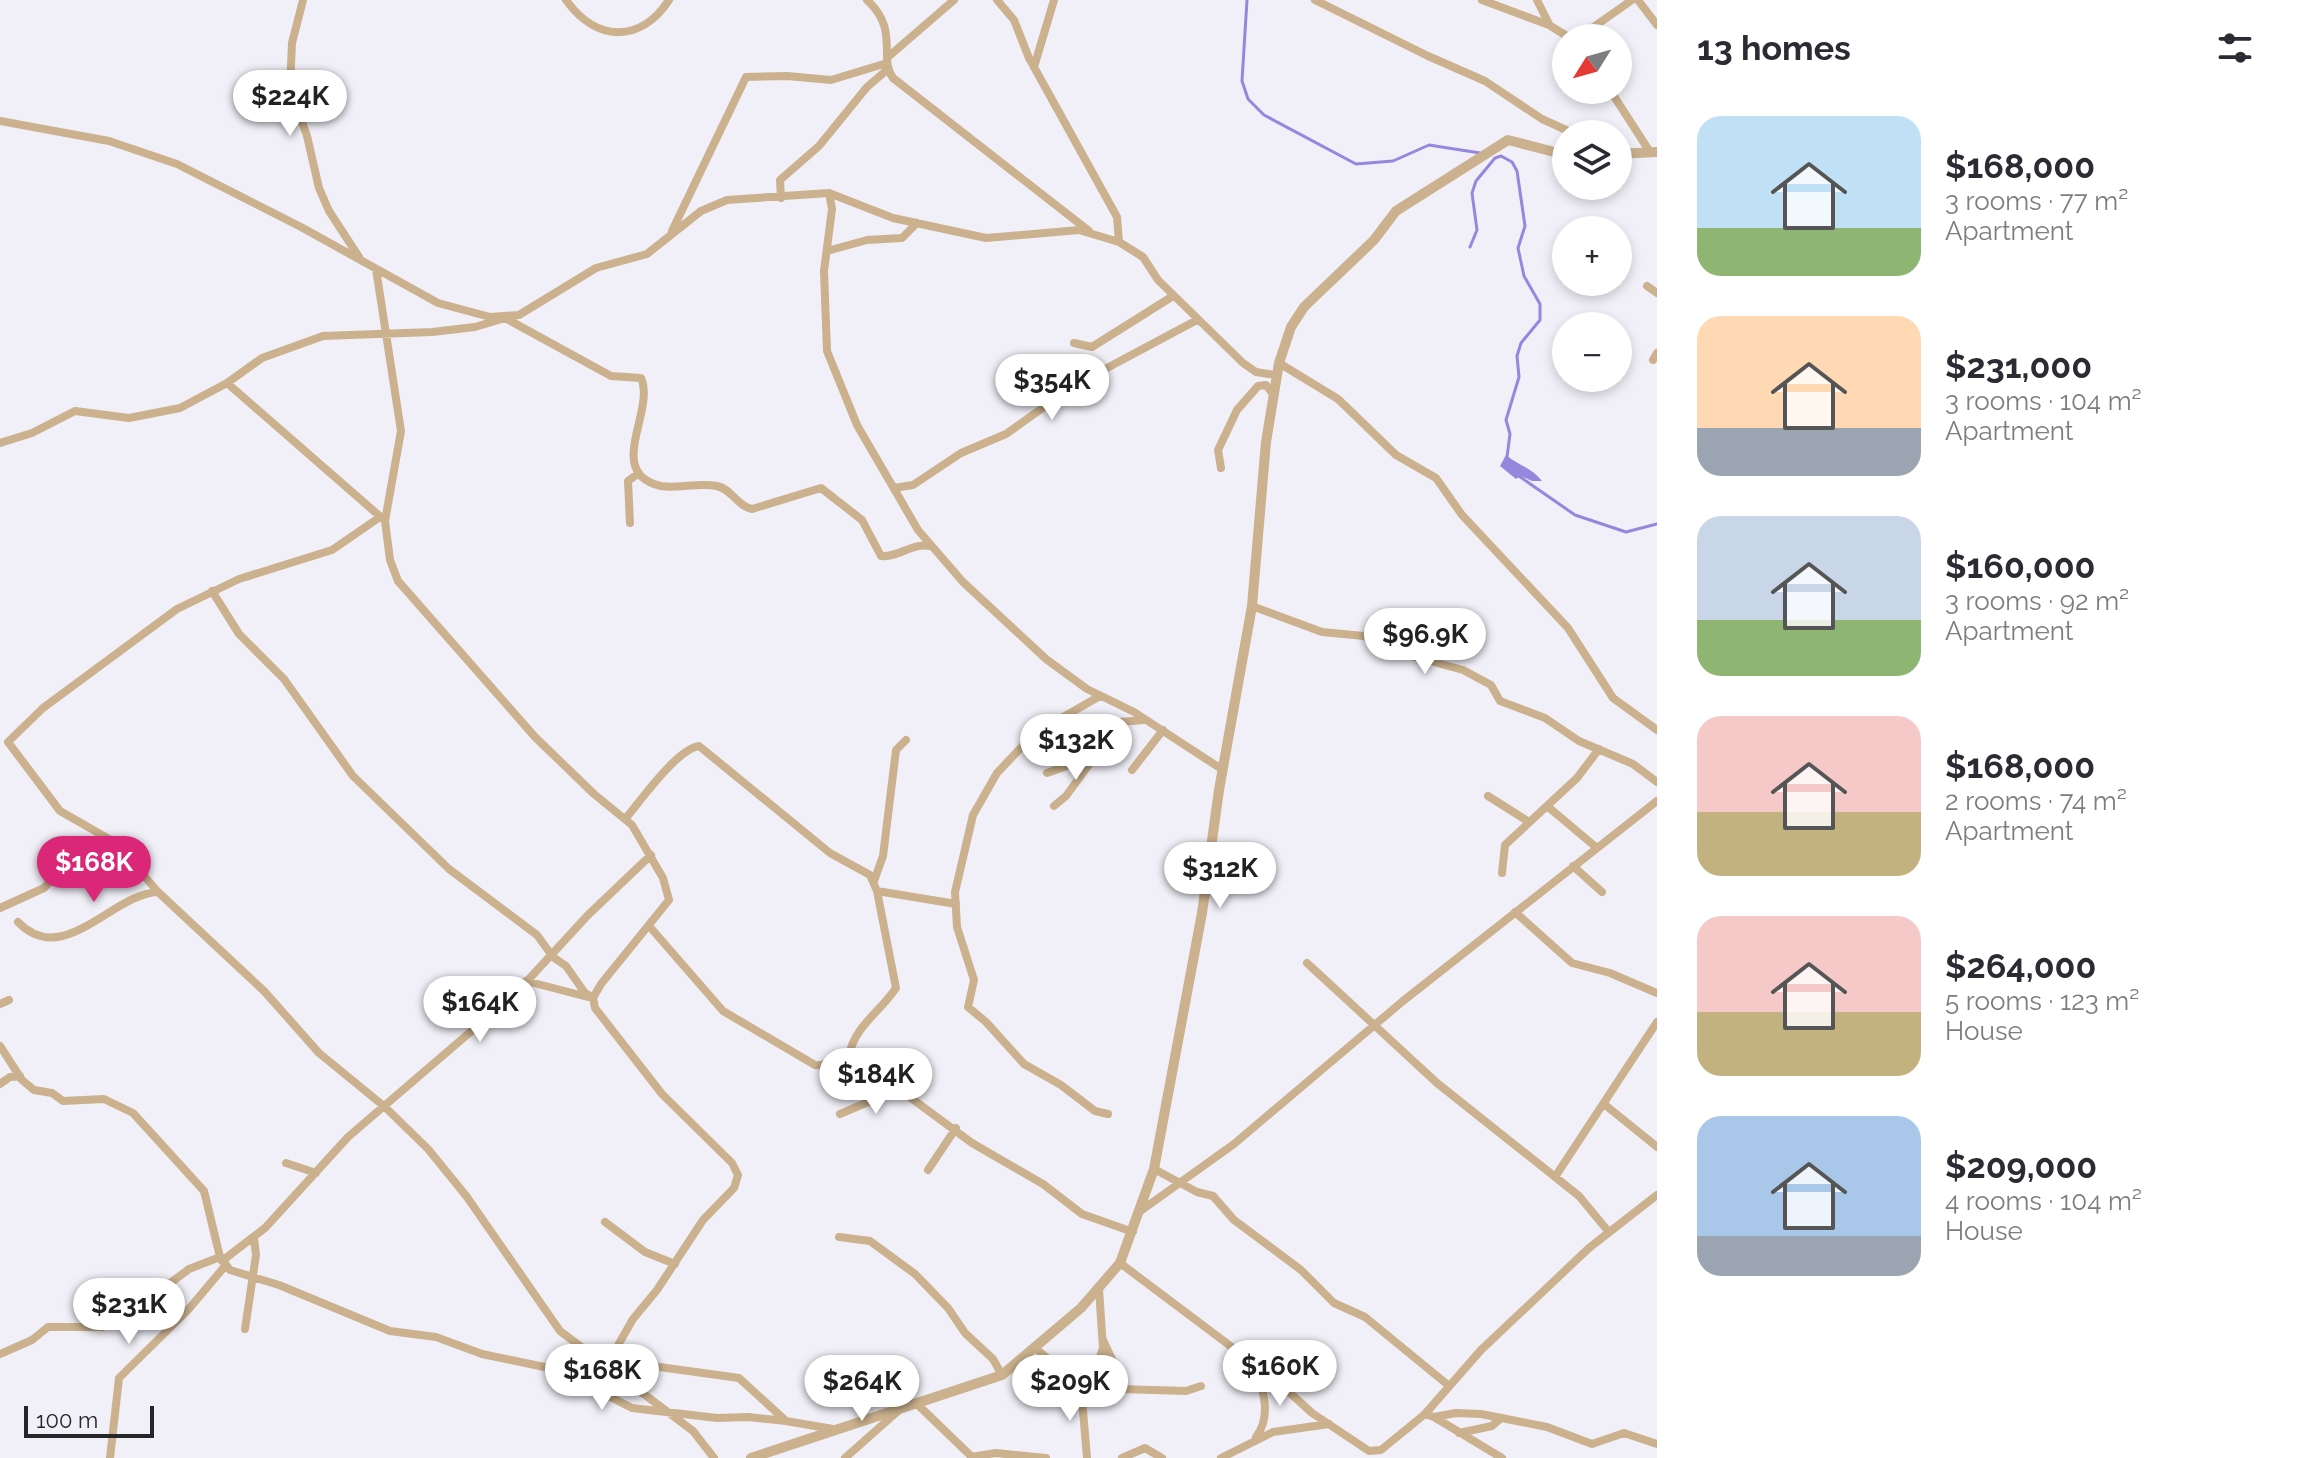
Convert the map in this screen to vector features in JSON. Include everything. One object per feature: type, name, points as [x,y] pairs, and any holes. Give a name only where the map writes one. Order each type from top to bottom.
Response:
[{"type":"street","points":[[303,0],[292,43],[290,87],[307,136],[319,188],[329,211],[361,261]]},
{"type":"street","points":[[566,0],[600,31],[610,34],[655,19],[669,0]]},
{"type":"street","points":[[867,0],[883,20],[893,78],[1092,233]]},
{"type":"street","points":[[781,198],[780,180],[819,146],[874,78],[954,0]]},
{"type":"street","points":[[997,0],[1014,20],[1034,67],[1117,217],[1119,242]]},
{"type":"street","points":[[1034,67],[1054,0]]},
{"type":"street","points":[[1315,0],[1485,81],[1552,124]]},
{"type":"street","points":[[1482,0],[1552,27]]},
{"type":"street","points":[[1537,0],[1549,25]]},
{"type":"street","points":[[1599,24],[1635,0],[1657,25]]},
{"type":"street","points":[[670,236],[735,94],[746,77],[778,75],[831,80],[888,63]]},
{"type":"street","points":[[1620,104],[1653,152]]},
{"type":"street","points":[[0,121],[109,141],[177,164],[438,303],[505,318],[611,376],[642,380],[644,392],[633,455],[639,473],[659,485],[719,486],[752,509],[821,488],[862,520],[881,556],[891,556],[911,545],[930,546]]},
{"type":"street","points":[[751,1458],[1002,1375],[1099,1289],[1120,1263],[1154,1169],[1202,913],[1252,606],[1275,375],[1297,316],[1324,285],[1374,240],[1402,206],[1466,169],[1508,140],[1552,151]]},
{"type":"street","points":[[1632,153],[1653,152]]},
{"type":"street","points":[[829,193],[832,209],[827,251],[827,351],[857,425],[930,546],[1005,624],[1046,659],[1100,696],[1148,720],[1223,770]]},
{"type":"street","points":[[0,443],[20,438],[75,411],[113,418],[163,413],[227,383],[262,358],[323,336],[475,327],[505,318],[535,307],[596,268],[647,254],[701,211],[727,200],[829,193],[917,223],[986,238],[1079,230],[1119,242],[1143,257],[1173,296],[1243,363],[1256,372],[1275,375]]},
{"type":"street","points":[[827,251],[867,240],[902,238],[917,223]]},
{"type":"street","points":[[376,269],[401,431],[382,519],[394,571],[409,597],[485,677],[535,737],[594,794],[626,818],[651,855],[670,896],[650,927],[593,998]]},
{"type":"street","points":[[1647,286],[1657,293]]},
{"type":"street","points":[[1074,343],[1092,347],[1173,296]]},
{"type":"street","points":[[894,488],[913,485],[961,453],[1006,434],[1075,385],[1197,320]]},
{"type":"street","points":[[1243,363],[1258,386]]},
{"type":"street","points":[[1279,363],[1338,399],[1396,455],[1436,478],[1462,515],[1568,628],[1613,698],[1657,730]]},
{"type":"street","points":[[227,383],[382,519]]},
{"type":"street","points":[[1221,468],[1218,450],[1237,410],[1258,386],[1266,385],[1273,394]]},
{"type":"street","points":[[630,523],[628,481],[639,473]]},
{"type":"street","points":[[382,519],[332,550],[267,568],[177,609],[43,708],[8,742],[60,811],[126,852],[158,892],[264,991],[319,1053],[385,1107],[467,1197],[560,1331],[693,1431],[714,1458]]},
{"type":"street","points":[[212,591],[239,634],[284,679],[353,776],[449,869],[537,935],[553,957],[566,966],[585,993],[593,998],[600,1017],[655,1087],[737,1171],[734,1188],[703,1220],[604,1363]]},
{"type":"street","points":[[1252,606],[1322,632],[1364,636],[1401,653],[1463,670],[1491,685],[1500,701],[1535,713],[1579,741],[1633,764],[1657,782]]},
{"type":"street","points":[[1100,696],[1035,733],[997,773],[966,835],[956,904],[957,927],[974,980],[968,1007],[1024,1064],[1061,1085],[1095,1111],[1108,1114]]},
{"type":"street","points":[[1054,806],[1066,796],[1120,722],[1148,720]]},
{"type":"street","points":[[1132,770],[1163,730]]},
{"type":"street","points":[[849,1055],[856,1034],[896,988],[874,881],[883,856],[896,750],[906,740]]},
{"type":"street","points":[[626,818],[667,770],[688,750],[699,746],[830,853],[874,881]]},
{"type":"street","points":[[1502,873],[1502,848],[1577,778],[1599,749]]},
{"type":"street","points":[[1047,773],[1094,757]]},
{"type":"street","points":[[1488,796],[1529,822]]},
{"type":"street","points":[[1139,1212],[1234,1144],[1515,912],[1657,801]]},
{"type":"street","points":[[1547,806],[1597,848]]},
{"type":"street","points":[[0,908],[44,888],[61,869],[102,835]]},
{"type":"street","points":[[110,1458],[115,1383],[188,1310],[222,1261],[254,1238],[348,1137],[553,957],[588,915],[651,855]]},
{"type":"street","points":[[1573,866],[1602,892]]},
{"type":"street","points":[[877,891],[956,904]]},
{"type":"street","points":[[18,922],[33,934],[72,934],[134,896],[158,892]]},
{"type":"street","points":[[1515,912],[1572,963],[1610,973],[1657,993]]},
{"type":"street","points":[[650,927],[730,1016],[815,1065],[849,1055]]},
{"type":"street","points":[[1307,963],[1461,1103],[1579,1196],[1608,1231]]},
{"type":"street","points":[[526,981],[593,998]]},
{"type":"street","points":[[1555,1177],[1657,1022]]},
{"type":"street","points":[[0,1046],[20,1076],[34,1090],[52,1093],[63,1101],[104,1099],[133,1113],[204,1191],[222,1261]]},
{"type":"street","points":[[849,1055],[956,1128],[972,1143],[1043,1184],[1082,1214],[1133,1232]]},
{"type":"street","points":[[0,1084],[20,1076]]},
{"type":"street","points":[[840,1114],[899,1089]]},
{"type":"street","points":[[1604,1104],[1657,1147]]},
{"type":"street","points":[[928,1170],[956,1128]]},
{"type":"street","points":[[286,1163],[316,1173]]},
{"type":"street","points":[[1154,1169],[1220,1201],[1234,1220],[1301,1270],[1334,1303],[1365,1317],[1448,1385]]},
{"type":"street","points":[[1120,1263],[1171,1298],[1370,1455],[1429,1415],[1448,1385],[1608,1231],[1657,1195]]},
{"type":"street","points":[[605,1222],[648,1254],[675,1264]]},
{"type":"street","points":[[839,1237],[870,1241],[915,1274],[948,1308],[965,1333],[993,1359],[1002,1375]]},
{"type":"street","points":[[245,1329],[256,1255],[254,1238]]},
{"type":"street","points":[[0,1354],[32,1340],[51,1326],[103,1327],[129,1306],[165,1287],[189,1269],[222,1261],[251,1276],[390,1331],[436,1337],[482,1354],[554,1369],[625,1406],[717,1418],[786,1421],[838,1430]]},
{"type":"street","points":[[1087,1458],[1085,1388],[1100,1365],[1103,1340],[1099,1289]]},
{"type":"street","points":[[1103,1340],[1116,1368],[1120,1388]]},
{"type":"street","points":[[1035,1348],[1085,1388],[1186,1391],[1201,1386]]},
{"type":"street","points":[[554,1369],[604,1363],[739,1378],[786,1421]]},
{"type":"street","points":[[865,1363],[888,1392],[914,1405],[972,1457],[996,1453],[1046,1458]]},
{"type":"street","points":[[1253,1440],[1264,1426],[1265,1415],[1256,1367]]},
{"type":"street","points":[[845,1458],[898,1410]]},
{"type":"street","points":[[1429,1415],[1456,1413],[1501,1418],[1547,1427],[1592,1444],[1624,1433],[1657,1444]]},
{"type":"street","points":[[1429,1415],[1502,1458]]},
{"type":"street","points":[[1480,1445],[1501,1418]]},
{"type":"street","points":[[1221,1458],[1273,1432],[1330,1424]]},
{"type":"street","points":[[1459,1433],[1492,1426]]},
{"type":"street","points":[[1122,1458],[1145,1448],[1162,1458]]},
{"type":"shaded area","points":[[1506,455],[1542,481],[1521,476],[1516,479],[1500,466]]},
{"type":"waterway","points":[[1247,0],[1242,81],[1248,99],[1264,115],[1356,164],[1393,161],[1429,145],[1480,153]]},
{"type":"waterway","points":[[1470,247],[1477,230],[1472,193],[1476,181],[1495,158],[1501,156],[1512,162],[1517,171],[1525,226],[1518,248],[1524,276],[1540,304],[1540,320],[1521,343],[1517,356],[1519,377],[1506,420],[1510,434],[1507,457]]},
{"type":"waterway","points":[[1516,474],[1575,515],[1626,532],[1657,524]]}]
